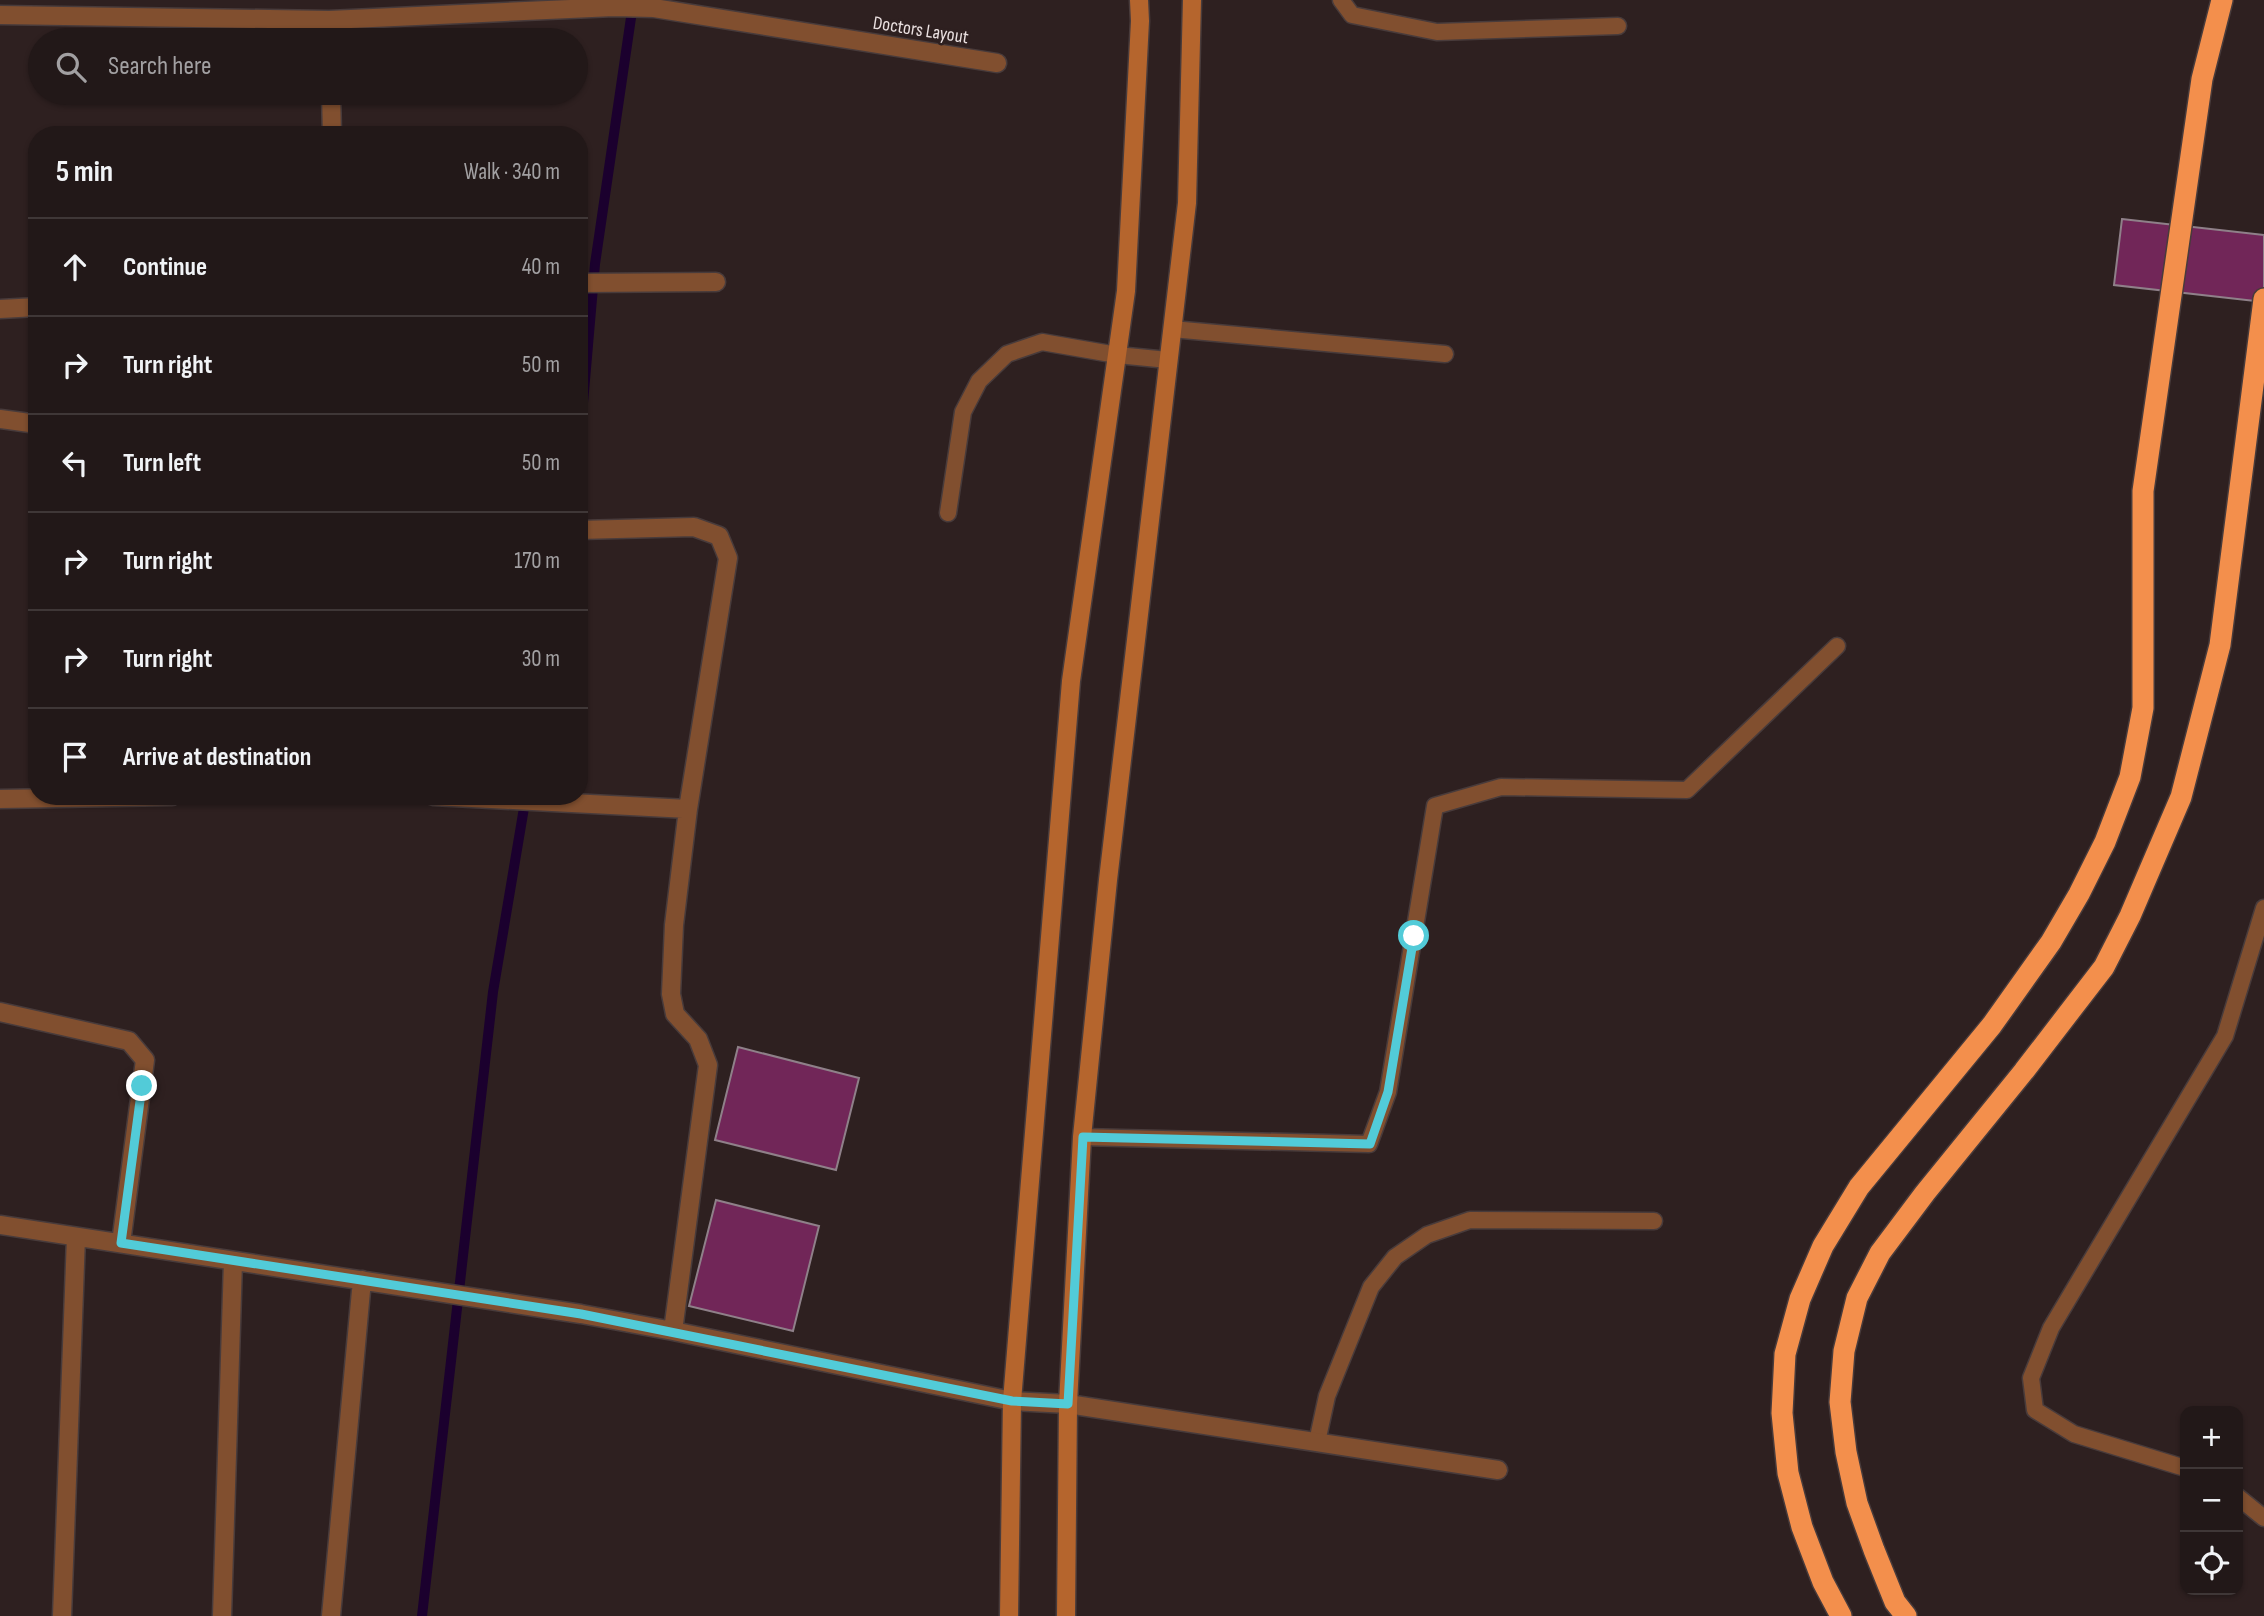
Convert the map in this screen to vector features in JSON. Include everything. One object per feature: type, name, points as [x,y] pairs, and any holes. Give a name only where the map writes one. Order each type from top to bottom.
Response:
[{"type":"highway","points":[[1841,1616],[1823,1582],[1802,1527],[1788,1473],[1782,1413],[1785,1354],[1800,1299],[1830,1234],[1859,1187],[1992,1025],[2051,942],[2105,842],[2130,777],[2143,708],[2143,491],[2202,79],[2222,0]]},
{"type":"highway","points":[[1906,1616],[1895,1602],[1874,1550],[1857,1503],[1846,1452],[1840,1402],[1844,1351],[1857,1298],[1880,1253],[2104,967],[2130,916],[2181,797],[2220,645],[2264,299]]},
{"type":"main road","points":[[1009,1616],[1012,1401],[1070,681],[1126,291],[1139,0]]},
{"type":"main road","points":[[1066,1616],[1068,1404],[1083,1137],[1108,880],[1187,203],[1192,0]]},
{"type":"street","name":"Doctors Layout","points":[[0,15],[329,20],[614,7],[654,8],[997,63]]},
{"type":"street","points":[[329,20],[329,28]]},
{"type":"street","points":[[331,105],[332,126]]},
{"type":"street","points":[[588,284],[716,282]]},
{"type":"street","points":[[0,309],[28,307]]},
{"type":"street","points":[[0,419],[28,423]]},
{"type":"street","points":[[588,530],[694,527],[719,536],[728,558],[688,809],[674,925],[670,994],[675,1014],[698,1039],[708,1065],[673,1332]]},
{"type":"street","points":[[0,799],[28,799]]},
{"type":"street","points":[[588,804],[688,809]]},
{"type":"street","points":[[0,1012],[128,1041],[145,1060],[121,1243]]},
{"type":"street","points":[[0,1225],[581,1314],[1012,1401],[1068,1404],[1498,1469]]},
{"type":"street","points":[[62,1616],[76,1237]]},
{"type":"street","points":[[222,1616],[233,1261]]},
{"type":"street","points":[[331,1616],[362,1280]]},
{"type":"lane","points":[[1341,0],[1352,15],[1437,32],[1618,26]]},
{"type":"lane","points":[[1172,329],[1445,354]]},
{"type":"lane","points":[[948,513],[962,412],[979,381],[1007,354],[1042,342],[1117,355],[1168,360]]},
{"type":"lane","points":[[1083,1137],[1370,1144],[1388,1092],[1435,807],[1501,787],[1687,790],[1837,646]]},
{"type":"lane","points":[[2180,1466],[2074,1434],[2035,1410],[2031,1378],[2051,1328],[2225,1036],[2264,908]]},
{"type":"lane","points":[[1317,1442],[1327,1396],[1371,1287],[1395,1257],[1427,1235],[1470,1220],[1654,1221]]},
{"type":"lane","points":[[2243,1501],[2264,1518]]},
{"type":"building","points":[[2122,219],[2264,235],[2264,302],[2114,285]]},
{"type":"building","points":[[738,1047],[859,1078],[836,1170],[715,1140]]},
{"type":"building","points":[[716,1200],[819,1226],[793,1331],[689,1306]]},
{"type":"waterway","points":[[588,345],[595,264],[633,4]]},
{"type":"waterway","points":[[422,1616],[493,992],[524,805]]},
{"type":"route","points":[[142,1086],[121,1243],[581,1314],[1012,1401],[1068,1404],[1083,1137],[1370,1144],[1388,1092],[1414,936]]}]
